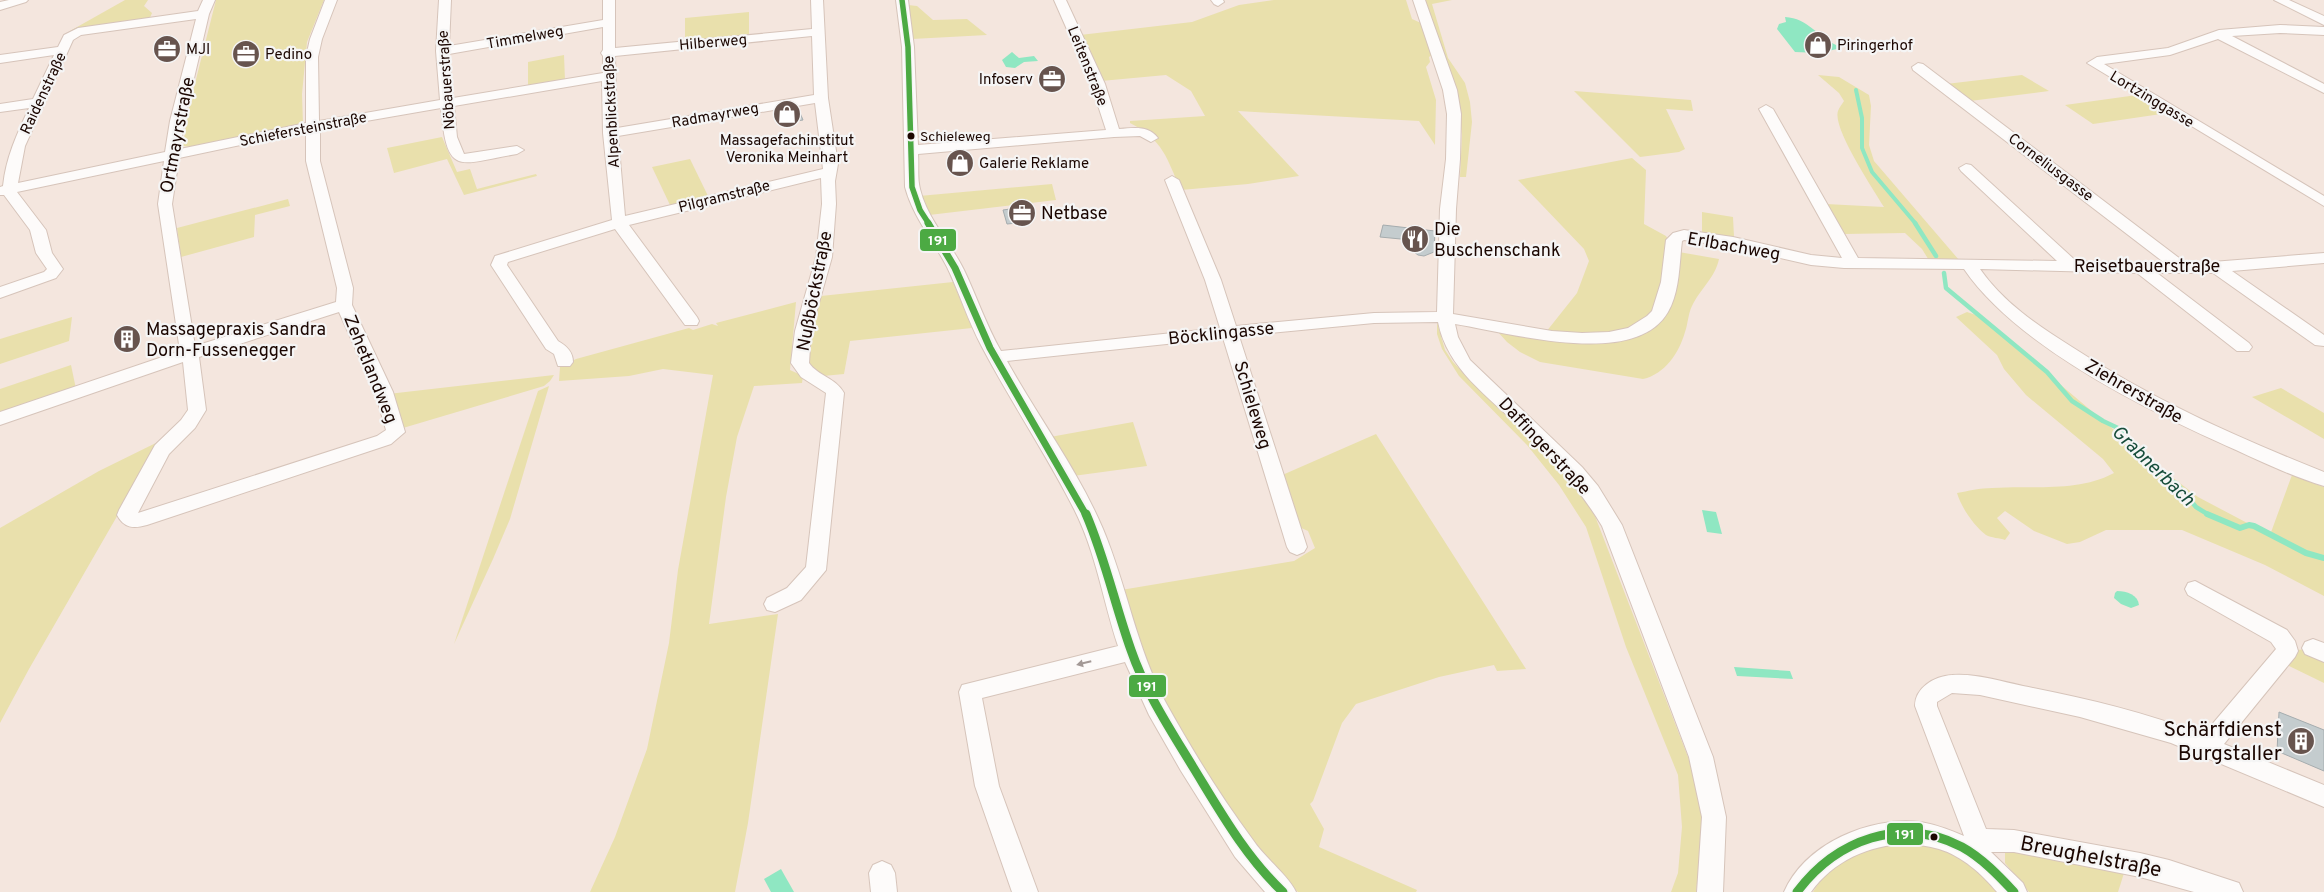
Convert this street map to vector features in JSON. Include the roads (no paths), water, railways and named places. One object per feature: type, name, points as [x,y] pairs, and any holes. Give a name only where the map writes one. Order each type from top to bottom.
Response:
[{"type":"street","points":[[0,6],[22,0]]},
{"type":"street","name":"Zehetlandweg","points":[[128,518],[140,520],[384,440],[396,432],[384,392],[344,305],[346,297],[344,283],[312,161],[312,57],[316,39],[331,0]]},
{"type":"street","name":"Nöbauerstraße","points":[[445,0],[442,51],[450,137],[458,157],[464,159],[518,150]]},
{"type":"street","name":"Alpenblickstraße","points":[[609,0],[608,76],[610,132],[617,215],[623,230],[690,321]]},
{"type":"street","name":"Nußböckstraße","points":[[775,604],[794,594],[816,570],[835,393],[833,389],[808,373],[800,363],[803,331],[824,257],[831,164],[821,98],[816,0]]},
{"type":"street","points":[[902,0],[908,48],[912,187],[916,204],[955,268],[979,325],[1084,511],[1103,558],[1131,652],[1168,726],[1197,776],[1249,856],[1264,875],[1283,892]]},
{"type":"street","name":"Leitenstraße","points":[[1060,0],[1098,84],[1114,133]]},
{"type":"street","name":"Daffingerstraße","points":[[1420,0],[1450,90],[1454,114],[1453,159],[1448,209],[1445,318],[1449,337],[1464,363],[1569,466],[1591,491],[1612,525],[1701,757],[1710,788],[1714,816],[1710,892]]},
{"type":"street","points":[[2280,0],[2324,22]]},
{"type":"street","name":"Raidenstraße","points":[[5,190],[18,146],[68,38],[75,33],[206,7]]},
{"type":"street","name":"Ortmayrstraße","points":[[128,518],[130,510],[162,450],[188,424],[197,410],[165,204],[177,121],[206,7]]},
{"type":"street","name":"Timmelweg","points":[[442,51],[608,23]]},
{"type":"street","points":[[2219,34],[2264,29],[2324,31]]},
{"type":"street","name":"Hilberweg","points":[[608,52],[818,32]]},
{"type":"street","points":[[2219,34],[2324,89]]},
{"type":"street","name":"Lortzinggasse","points":[[2219,34],[2170,51],[2096,61],[2093,63],[2324,202]]},
{"type":"street","points":[[0,59],[62,50]]},
{"type":"street","name":"Corneliusgasse","points":[[1918,67],[2183,269]]},
{"type":"street","name":"Schiefersteinstraße","points":[[5,190],[312,126],[608,76]]},
{"type":"street","name":"Radmayrweg","points":[[610,132],[821,98]]},
{"type":"street","points":[[0,108],[39,102]]},
{"type":"street","points":[[1766,109],[1853,263]]},
{"type":"street","points":[[912,150],[1114,133],[1143,132],[1151,138]]},
{"type":"street","points":[[1966,168],[2072,266]]},
{"type":"street","name":"Pilgramstraße","points":[[620,223],[814,174],[829,173]]},
{"type":"street","name":"Schieleweg","points":[[1172,180],[1213,280],[1297,547]]},
{"type":"street","points":[[0,293],[54,272],[54,266],[44,253],[38,230],[10,192],[5,190]]},
{"type":"street","points":[[564,362],[565,357],[561,350],[552,345],[499,264],[501,258],[620,223]]},
{"type":"street","name":"Erlbachweg","points":[[1445,318],[1571,338],[1599,338],[1629,332],[1646,325],[1658,313],[1666,296],[1674,240],[1681,235],[1715,238],[1811,260],[1853,263],[1969,264]]},
{"type":"street","name":"Reisetbauerstraße","points":[[1969,264],[2183,269],[2217,268],[2324,258]]},
{"type":"street","name":"Ziehrerstraße","points":[[1969,264],[1982,282],[2008,308],[2084,364],[2158,407],[2208,432],[2324,479]]},
{"type":"street","points":[[2217,268],[2321,341]]},
{"type":"street","points":[[2142,269],[2243,346]]},
{"type":"street","points":[[0,420],[189,354],[344,305]]},
{"type":"street","name":"Böcklingasse","points":[[997,357],[1381,318],[1445,318]]},
{"type":"street","points":[[2195,589],[2279,636],[2287,646],[2287,651],[2208,747]]},
{"type":"street","points":[[1025,892],[988,786],[978,745],[970,692],[1131,652]]},
{"type":"street","points":[[2014,892],[1987,863],[1975,846],[1926,706],[1926,698],[1942,686],[1952,684],[1980,686],[2080,707],[2175,734],[2324,796]]},
{"type":"street","points":[[1797,892],[1806,878],[1826,857],[1856,843],[1878,836],[1913,833],[1975,846]]},
{"type":"street","name":"Breughelstraße","points":[[1975,846],[2014,840],[2140,864],[2230,892]]},
{"type":"waterway","name":"Grabnerbach","points":[[1856,90],[1862,118],[1862,148],[1872,172],[1916,224]]},
{"type":"waterway","name":"Grabnerbach","points":[[1915,223],[1936,256]]},
{"type":"waterway","name":"Grabnerbach","points":[[1944,273],[1946,288],[2047,372],[2072,401],[2103,421],[2120,429],[2124,436],[2139,448],[2148,461],[2159,469],[2168,480],[2176,483],[2196,507],[2208,515]]},
{"type":"waterway","name":"Grabnerbach","points":[[2208,515],[2240,528],[2249,525],[2254,526],[2306,553],[2324,558]]},
{"type":"place","name":"Piringerhof","points":[[1818,45]]},
{"type":"place","name":"MJI","points":[[167,49]]},
{"type":"place","name":"Pedino","points":[[246,54]]},
{"type":"place","name":"Infoserv","points":[[1052,79]]},
{"type":"place","name":"Massagefachinstitut Veronika Meinhart","points":[[787,114]]},
{"type":"place","name":"Schieleweg","points":[[911,136]]},
{"type":"place","name":"Galerie Reklame","points":[[960,163]]},
{"type":"place","name":"Netbase","points":[[1022,213]]},
{"type":"place","name":"Die Buschenschank","points":[[1415,239]]},
{"type":"place","name":"Massagepraxis Sandra Dorn-Fussenegger","points":[[127,339]]},
{"type":"place","name":"Schärfdienst Burgstaller","points":[[2301,741]]}]
